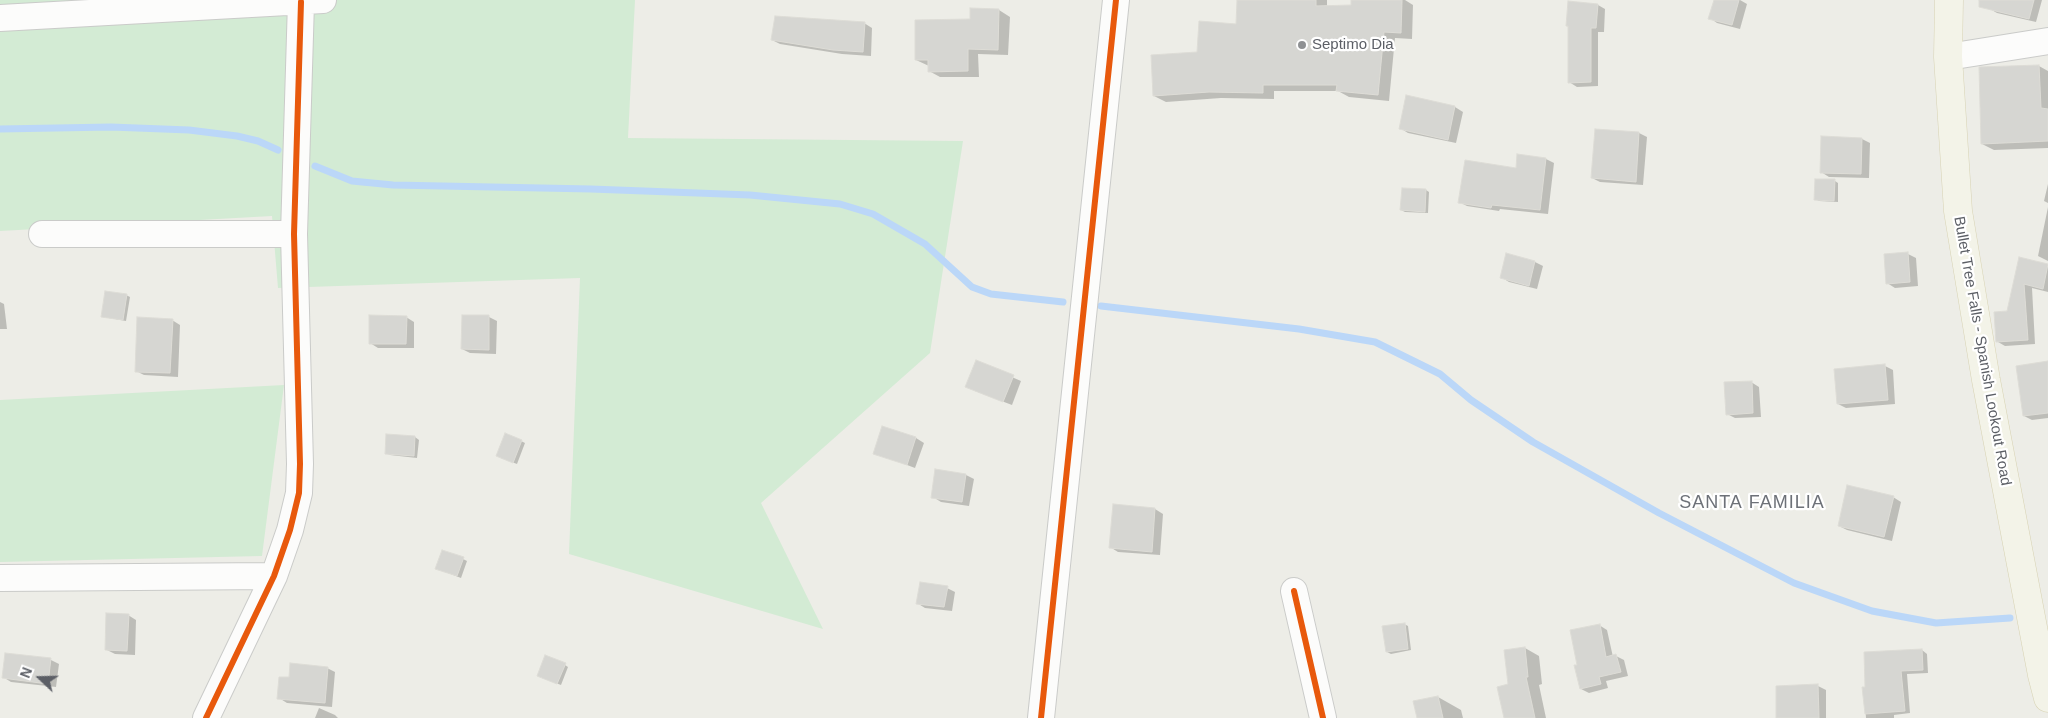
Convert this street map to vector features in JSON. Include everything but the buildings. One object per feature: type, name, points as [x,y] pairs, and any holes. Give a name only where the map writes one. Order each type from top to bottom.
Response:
[{"type":"main road","name":"Bullet Tree Falls - Spanish Lookout Road","points":[[1949,0],[1948,57],[1958,211],[1988,389],[2040,666],[2048,698]]},
{"type":"street","points":[[1041,718],[1116,0]]},
{"type":"street","points":[[0,18],[312,1],[294,234],[299,483],[290,530],[274,576],[206,718]]},
{"type":"street","points":[[1948,57],[2048,41]]},
{"type":"street","points":[[42,234],[294,234]]},
{"type":"street","points":[[0,578],[274,576]]},
{"type":"street","points":[[1294,591],[1323,718]]},
{"type":"green space","points":[[0,0],[635,0],[628,138],[963,141],[930,353],[761,503],[823,629],[569,554],[580,278],[278,288],[272,216],[0,231]]},
{"type":"green space","points":[[284,385],[262,556],[0,562],[0,400]]},
{"type":"waterway","points":[[0,129],[111,127],[189,130],[237,136],[258,141],[278,150]]},
{"type":"waterway","points":[[315,166],[352,181],[393,185],[591,189],[750,195],[840,204],[873,214],[925,244],[972,287],[991,294],[1063,302]]},
{"type":"waterway","points":[[1101,306],[1299,329],[1375,342],[1440,374],[1471,400],[1533,442],[1659,513],[1794,583],[1872,611],[1936,623],[2010,618]]},
{"type":"cycle path","points":[[1041,718],[1116,0]]},
{"type":"cycle path","points":[[206,718],[274,576],[290,530],[299,493],[300,464],[294,234],[301,2]]},
{"type":"cycle path","points":[[1294,591],[1323,718]]},
{"type":"place","name":"Septimo Dia","points":[[1302,45]]},
{"type":"district","name":"SANTA FAMILIA","points":[[1752,503]]}]
